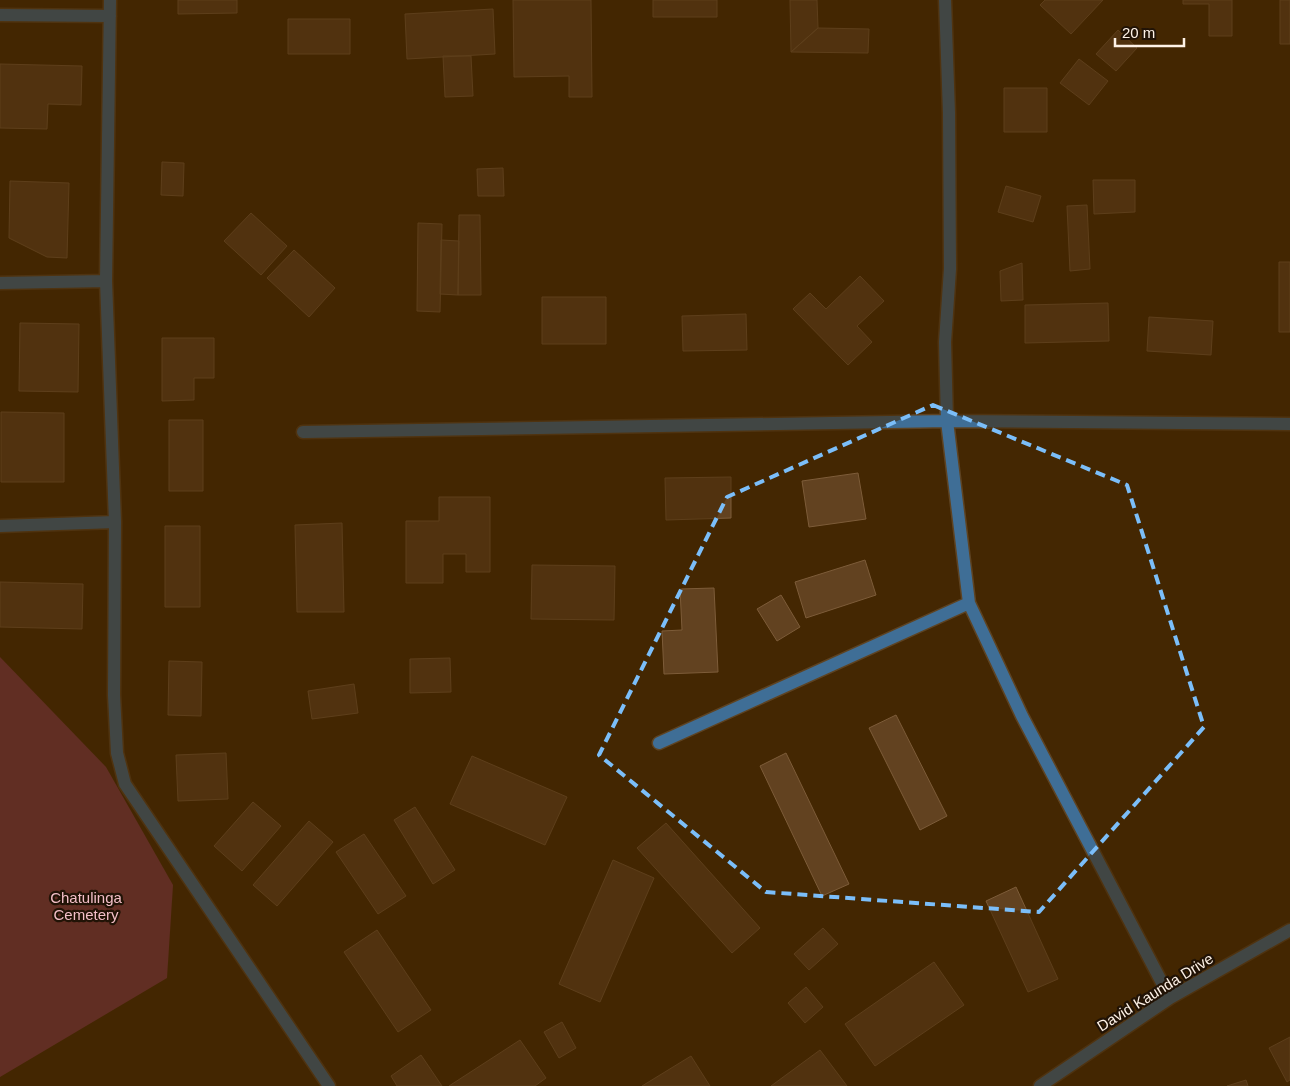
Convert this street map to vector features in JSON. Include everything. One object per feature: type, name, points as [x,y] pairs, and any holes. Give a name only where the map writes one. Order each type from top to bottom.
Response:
[{"type":"street","points":[[110,0],[106,281],[115,522],[114,695],[117,753],[125,784],[329,1086]]},
{"type":"street","points":[[946,0],[950,269],[945,342],[947,421],[969,603],[1022,716],[1170,998]]},
{"type":"street","points":[[0,15],[110,16]]},
{"type":"street","points":[[0,283],[106,281]]},
{"type":"street","points":[[303,432],[947,421],[1290,424]]},
{"type":"street","points":[[0,526],[115,522]]},
{"type":"street","points":[[659,744],[969,603]]},
{"type":"street","name":"David Kaunda Drive","points":[[1040,1086],[1170,998],[1290,930]]},
{"type":"highlighted area","points":[[933,405],[1127,485],[1204,727],[1039,912],[766,892],[599,755],[727,497]]},
{"type":"green space","name":"Chatulinga Cemetery","points":[[0,657],[106,767],[173,885],[167,978],[0,1077]]},
{"type":"building","points":[[178,0],[237,0],[237,13],[178,14]]},
{"type":"building","points":[[513,0],[591,0],[592,97],[569,97],[569,76],[514,77]]},
{"type":"building","points":[[653,0],[717,0],[717,17],[653,17]]},
{"type":"building","points":[[790,0],[817,0],[818,28],[791,52]]},
{"type":"building","points":[[1045,0],[1103,0],[1071,34],[1040,5]]},
{"type":"building","points":[[1183,0],[1232,0],[1232,36],[1209,36],[1209,4],[1183,4]]},
{"type":"building","points":[[1280,0],[1290,0],[1290,44],[1280,44]]},
{"type":"building","points":[[493,9],[495,54],[407,59],[405,14]]},
{"type":"building","points":[[288,19],[350,19],[350,54],[288,54]]},
{"type":"building","points":[[818,28],[869,29],[868,53],[791,52]]},
{"type":"building","points":[[1118,30],[1137,48],[1116,71],[1096,54]]},
{"type":"building","points":[[443,56],[471,56],[473,96],[445,97]]},
{"type":"building","points":[[1079,59],[1108,81],[1089,105],[1060,83]]},
{"type":"building","points":[[0,64],[82,66],[81,105],[48,104],[47,129],[0,128]]},
{"type":"building","points":[[1004,88],[1047,88],[1047,132],[1004,132]]},
{"type":"building","points":[[162,162],[184,163],[183,196],[161,195]]},
{"type":"building","points":[[503,168],[504,196],[478,196],[477,169]]},
{"type":"building","points":[[1093,180],[1135,180],[1135,212],[1094,214]]},
{"type":"building","points":[[10,181],[69,183],[67,258],[47,257],[9,238]]},
{"type":"building","points":[[1006,186],[1041,196],[1033,222],[998,212]]},
{"type":"building","points":[[1087,205],[1090,269],[1070,271],[1067,206]]},
{"type":"building","points":[[251,213],[287,246],[261,275],[224,241]]},
{"type":"building","points":[[459,215],[480,215],[481,295],[458,295]]},
{"type":"building","points":[[418,223],[442,224],[440,312],[417,311]]},
{"type":"building","points":[[441,240],[459,241],[458,295],[440,294]]},
{"type":"building","points":[[294,250],[335,288],[309,317],[267,278]]},
{"type":"building","points":[[1279,262],[1290,262],[1290,332],[1279,332]]},
{"type":"building","points":[[1022,263],[1023,300],[1001,301],[1000,271]]},
{"type":"building","points":[[860,276],[884,301],[857,326],[872,342],[848,365],[793,309],[810,293],[826,309]]},
{"type":"building","points":[[542,297],[606,297],[606,344],[542,344]]},
{"type":"building","points":[[1108,303],[1109,341],[1025,343],[1025,305]]},
{"type":"building","points":[[746,314],[747,350],[683,351],[682,316]]},
{"type":"building","points":[[1149,317],[1213,321],[1211,355],[1147,351]]},
{"type":"building","points":[[20,323],[79,324],[78,392],[19,391]]},
{"type":"building","points":[[162,338],[214,338],[214,378],[194,378],[194,400],[162,401]]},
{"type":"building","points":[[1,412],[64,413],[64,482],[1,482]]},
{"type":"building","points":[[169,420],[203,420],[203,491],[169,491]]},
{"type":"building","points":[[858,473],[866,519],[809,527],[802,481]]},
{"type":"building","points":[[731,477],[731,518],[666,520],[665,478]]},
{"type":"building","points":[[439,497],[490,497],[490,572],[466,572],[466,554],[443,554],[443,583],[406,583],[406,521],[439,521]]},
{"type":"building","points":[[342,523],[344,612],[297,612],[295,525]]},
{"type":"building","points":[[165,526],[200,526],[200,607],[165,607]]},
{"type":"building","points":[[865,560],[876,595],[806,618],[795,582]]},
{"type":"building","points":[[532,565],[615,566],[614,620],[531,619]]},
{"type":"building","points":[[0,582],[83,584],[82,629],[0,627]]},
{"type":"building","points":[[714,588],[718,672],[664,674],[662,631],[682,630],[680,589]]},
{"type":"building","points":[[781,595],[800,627],[777,641],[757,609]]},
{"type":"building","points":[[450,658],[451,692],[410,693],[410,659]]},
{"type":"building","points":[[169,661],[202,662],[201,716],[168,715]]},
{"type":"building","points":[[354,684],[358,713],[312,719],[308,691]]},
{"type":"building","points":[[896,715],[947,816],[920,830],[869,728]]},
{"type":"building","points":[[226,753],[228,799],[178,801],[176,755]]},
{"type":"building","points":[[786,753],[849,884],[822,896],[760,766]]},
{"type":"building","points":[[472,756],[567,797],[545,845],[450,804]]},
{"type":"building","points":[[253,802],[281,826],[242,871],[214,846]]},
{"type":"building","points":[[415,807],[455,870],[433,884],[394,820]]},
{"type":"building","points":[[309,821],[333,842],[277,906],[253,885]]},
{"type":"building","points":[[666,823],[760,928],[732,953],[637,848]]},
{"type":"building","points":[[364,834],[406,896],[378,914],[336,852]]},
{"type":"building","points":[[613,860],[654,878],[600,1002],[559,984]]},
{"type":"building","points":[[1016,887],[1058,979],[1028,992],[986,901]]},
{"type":"building","points":[[823,928],[838,944],[809,970],[794,954]]},
{"type":"building","points":[[377,930],[431,1010],[398,1032],[344,952]]},
{"type":"building","points":[[934,962],[964,1005],[875,1066],[845,1024]]},
{"type":"building","points":[[806,987],[823,1007],[805,1023],[788,1003]]},
{"type":"building","points":[[562,1022],[576,1048],[559,1058],[544,1032]]},
{"type":"building","points":[[1290,1037],[1290,1080],[1287,1082],[1269,1048]]},
{"type":"building","points":[[520,1040],[546,1078],[535,1086],[449,1086]]},
{"type":"building","points":[[820,1050],[847,1086],[771,1086]]},
{"type":"building","points":[[421,1055],[442,1086],[397,1086],[391,1076]]},
{"type":"building","points":[[691,1056],[710,1086],[642,1086]]},
{"type":"building","points":[[1246,1080],[1248,1086],[1227,1086]]}]
